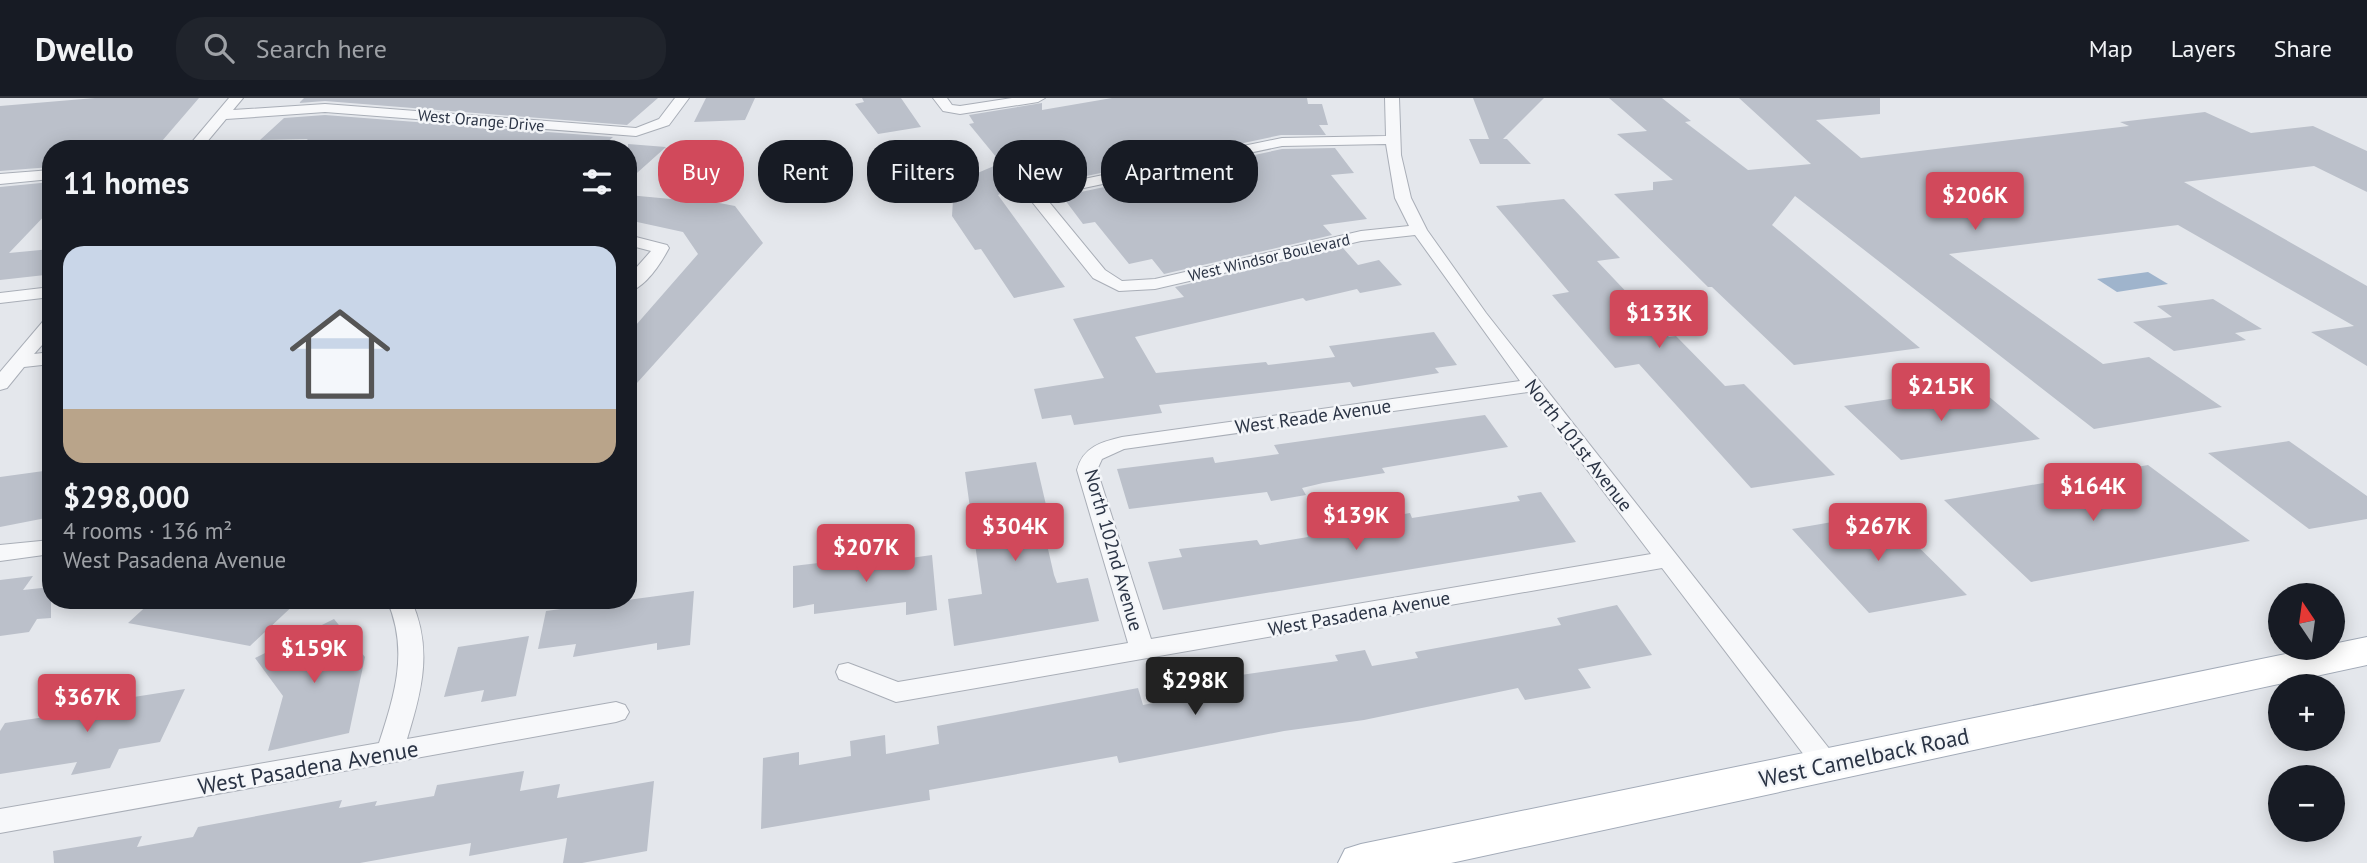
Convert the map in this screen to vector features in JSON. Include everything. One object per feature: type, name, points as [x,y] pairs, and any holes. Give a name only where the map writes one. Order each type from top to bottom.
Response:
[{"type":"main road","name":"West Camelback Road","points":[[1361,863],[2367,651]]},
{"type":"street","points":[[200,140],[236,98]]},
{"type":"street","name":"West Orange Drive","points":[[221,115],[325,108],[625,132],[657,128],[670,119],[682,98]]},
{"type":"street","points":[[940,98],[948,108],[960,110],[1038,98]]},
{"type":"street","name":"North 101st Avenue","points":[[1392,98],[1392,140],[1403,198],[1419,230],[1533,385],[1826,765]]},
{"type":"street","name":"West Windsor Boulevard","points":[[1392,140],[1282,142],[1060,188],[1041,197],[1044,209],[1099,274],[1119,286],[1155,284],[1361,236],[1419,230]]},
{"type":"street","points":[[0,179],[42,175]]},
{"type":"street","points":[[637,242],[661,248],[653,262],[637,278]]},
{"type":"street","points":[[0,298],[42,293]]},
{"type":"street","points":[[0,384],[42,334]]},
{"type":"street","points":[[19,362],[42,359]]},
{"type":"street","name":"West Reade Avenue","points":[[1096,453],[1122,443],[1533,385]]},
{"type":"street","name":"North 102nd Avenue","points":[[1096,453],[1088,460],[1087,470],[1142,650]]},
{"type":"street","points":[[0,553],[42,548]]},
{"type":"street","name":"West Pasadena Avenue","points":[[848,672],[896,692],[1668,559]]},
{"type":"street","points":[[389,753],[410,688],[415,650],[404,609]]},
{"type":"street","name":"West Pasadena Avenue","points":[[0,821],[616,712]]},
{"type":"water","points":[[2148,272],[2168,284],[2117,292],[2097,279]]},
{"type":"building","points":[[95,98],[199,98],[163,140],[42,140],[42,168],[0,171],[0,106]]},
{"type":"building","points":[[304,98],[658,98],[627,125],[325,101],[299,103]]},
{"type":"building","points":[[706,98],[755,98],[745,120],[694,122]]},
{"type":"building","points":[[862,98],[901,98],[921,127],[878,134],[855,104],[864,102]]},
{"type":"building","points":[[1112,98],[1307,98],[1308,104],[1322,104],[1328,125],[1319,125],[1326,135],[1281,135],[1257,140],[1101,140],[1101,173],[1087,176],[1087,140],[993,140],[993,153],[969,124],[974,123],[969,115],[1042,103],[1042,110]]},
{"type":"building","points":[[1473,98],[1544,98],[1503,139],[1507,139],[1531,164],[1480,164],[1469,139],[1489,139]]},
{"type":"building","points":[[1609,98],[1662,98],[1691,121],[1685,122],[1748,170],[1811,164],[1739,98],[1880,98],[1880,114],[1816,120],[1861,158],[2129,126],[2120,122],[2205,112],[2251,133],[2313,126],[2367,151],[2367,192],[2314,166],[2184,182],[2367,286],[2367,366],[2311,332],[2354,326],[2178,225],[1949,254],[2103,364],[2149,357],[2222,407],[2094,429],[1795,196],[1772,225],[1920,348],[1794,365],[1712,287],[1708,287],[1614,194],[1653,190],[1653,182],[1673,180],[1617,134],[1647,131]]},
{"type":"building","points":[[325,115],[613,137],[610,140],[260,140],[284,118]]},
{"type":"building","points":[[637,145],[658,146],[658,154],[637,173]]},
{"type":"building","points":[[1335,148],[1354,173],[1331,175],[1367,219],[1323,225],[1332,235],[1164,274],[1152,259],[1129,264],[1095,222],[1083,224],[1067,203],[1087,203],[1087,191],[1101,188],[1101,203],[1258,203],[1258,154],[1282,149]]},
{"type":"building","points":[[993,166],[993,203],[1004,203],[1065,287],[1014,298],[981,249],[975,250],[952,216],[953,203],[979,203],[979,172]]},
{"type":"building","points":[[42,183],[42,218],[9,253],[42,250],[42,275],[0,280],[0,187]]},
{"type":"building","points":[[637,196],[658,198],[658,203],[719,203],[735,206],[763,243],[637,383],[637,324],[698,254],[683,232],[637,222]]},
{"type":"building","points":[[1564,199],[1620,258],[1597,261],[1669,337],[1676,336],[1725,386],[1744,384],[1835,475],[1751,488],[1639,364],[1615,368],[1552,295],[1569,292],[1496,206]]},
{"type":"building","points":[[1343,248],[1358,265],[1379,260],[1402,285],[1360,293],[1357,289],[1306,301],[1303,298],[1135,337],[1156,373],[1335,357],[1329,346],[1434,332],[1457,365],[1435,368],[1439,373],[1353,387],[1350,382],[1159,405],[1162,413],[1074,425],[1071,415],[1042,419],[1034,389],[1104,378],[1073,319],[1184,297],[1175,287]]},
{"type":"building","points":[[2213,299],[2262,329],[2235,333],[2246,340],[2174,351],[2133,322],[2172,317],[2157,306]]},
{"type":"building","points":[[1976,386],[2040,439],[1901,460],[1844,406]]},
{"type":"building","points":[[1485,415],[1508,447],[1382,468],[1385,473],[1302,488],[1306,495],[1271,501],[1267,492],[1129,509],[1117,469],[1213,457],[1215,463],[1279,454],[1274,445]]},
{"type":"building","points":[[2289,441],[2367,496],[2367,519],[2309,529],[2208,453]]},
{"type":"building","points":[[1036,462],[1050,522],[1042,523],[1057,583],[1088,578],[1099,621],[954,646],[948,599],[982,594],[965,472]]},
{"type":"building","points":[[2148,465],[2250,541],[2031,582],[1944,500]]},
{"type":"building","points":[[42,471],[42,519],[0,527],[0,477]]},
{"type":"building","points":[[1541,492],[1576,542],[1163,610],[1148,562],[1182,557],[1179,549],[1257,540],[1260,545],[1308,537],[1307,534],[1388,521],[1386,517],[1410,513],[1412,518],[1520,501],[1517,496]]},
{"type":"building","points":[[1884,513],[1967,595],[1869,613],[1792,529]]},
{"type":"building","points":[[895,554],[896,560],[932,555],[937,610],[906,615],[906,602],[814,614],[814,604],[793,608],[793,566]]},
{"type":"building","points":[[33,576],[23,590],[42,588],[42,609],[51,609],[51,618],[37,619],[29,632],[0,636],[0,580]]},
{"type":"building","points":[[694,591],[690,645],[657,650],[657,643],[573,657],[576,644],[538,649],[546,611],[637,609],[637,599]]},
{"type":"building","points":[[1617,605],[1652,655],[1578,669],[1591,688],[1525,700],[1518,688],[1364,720],[1284,731],[1119,763],[1117,756],[929,790],[930,800],[761,829],[763,758],[799,752],[799,765],[851,756],[850,741],[885,735],[886,754],[939,744],[937,726],[1138,688],[1143,705],[1189,696],[1185,683],[1338,661],[1335,655],[1365,650],[1372,666],[1418,658],[1415,652],[1561,625],[1557,618]]},
{"type":"building","points":[[143,609],[289,609],[250,646],[128,623]]},
{"type":"building","points":[[334,619],[365,657],[349,733],[268,751],[283,696],[255,658]]},
{"type":"building","points":[[529,636],[516,696],[481,702],[484,690],[444,697],[458,647]]},
{"type":"building","points":[[185,689],[160,742],[119,749],[110,768],[71,775],[77,762],[0,774],[0,731],[5,723],[105,708],[108,701]]},
{"type":"building","points":[[524,771],[520,791],[560,784],[557,798],[654,781],[647,851],[582,863],[563,863],[567,838],[469,856],[471,843],[360,863],[54,863],[53,851],[142,836],[137,847],[193,837],[198,827],[342,800],[339,808],[377,801],[375,806],[434,796],[437,785]]}]
